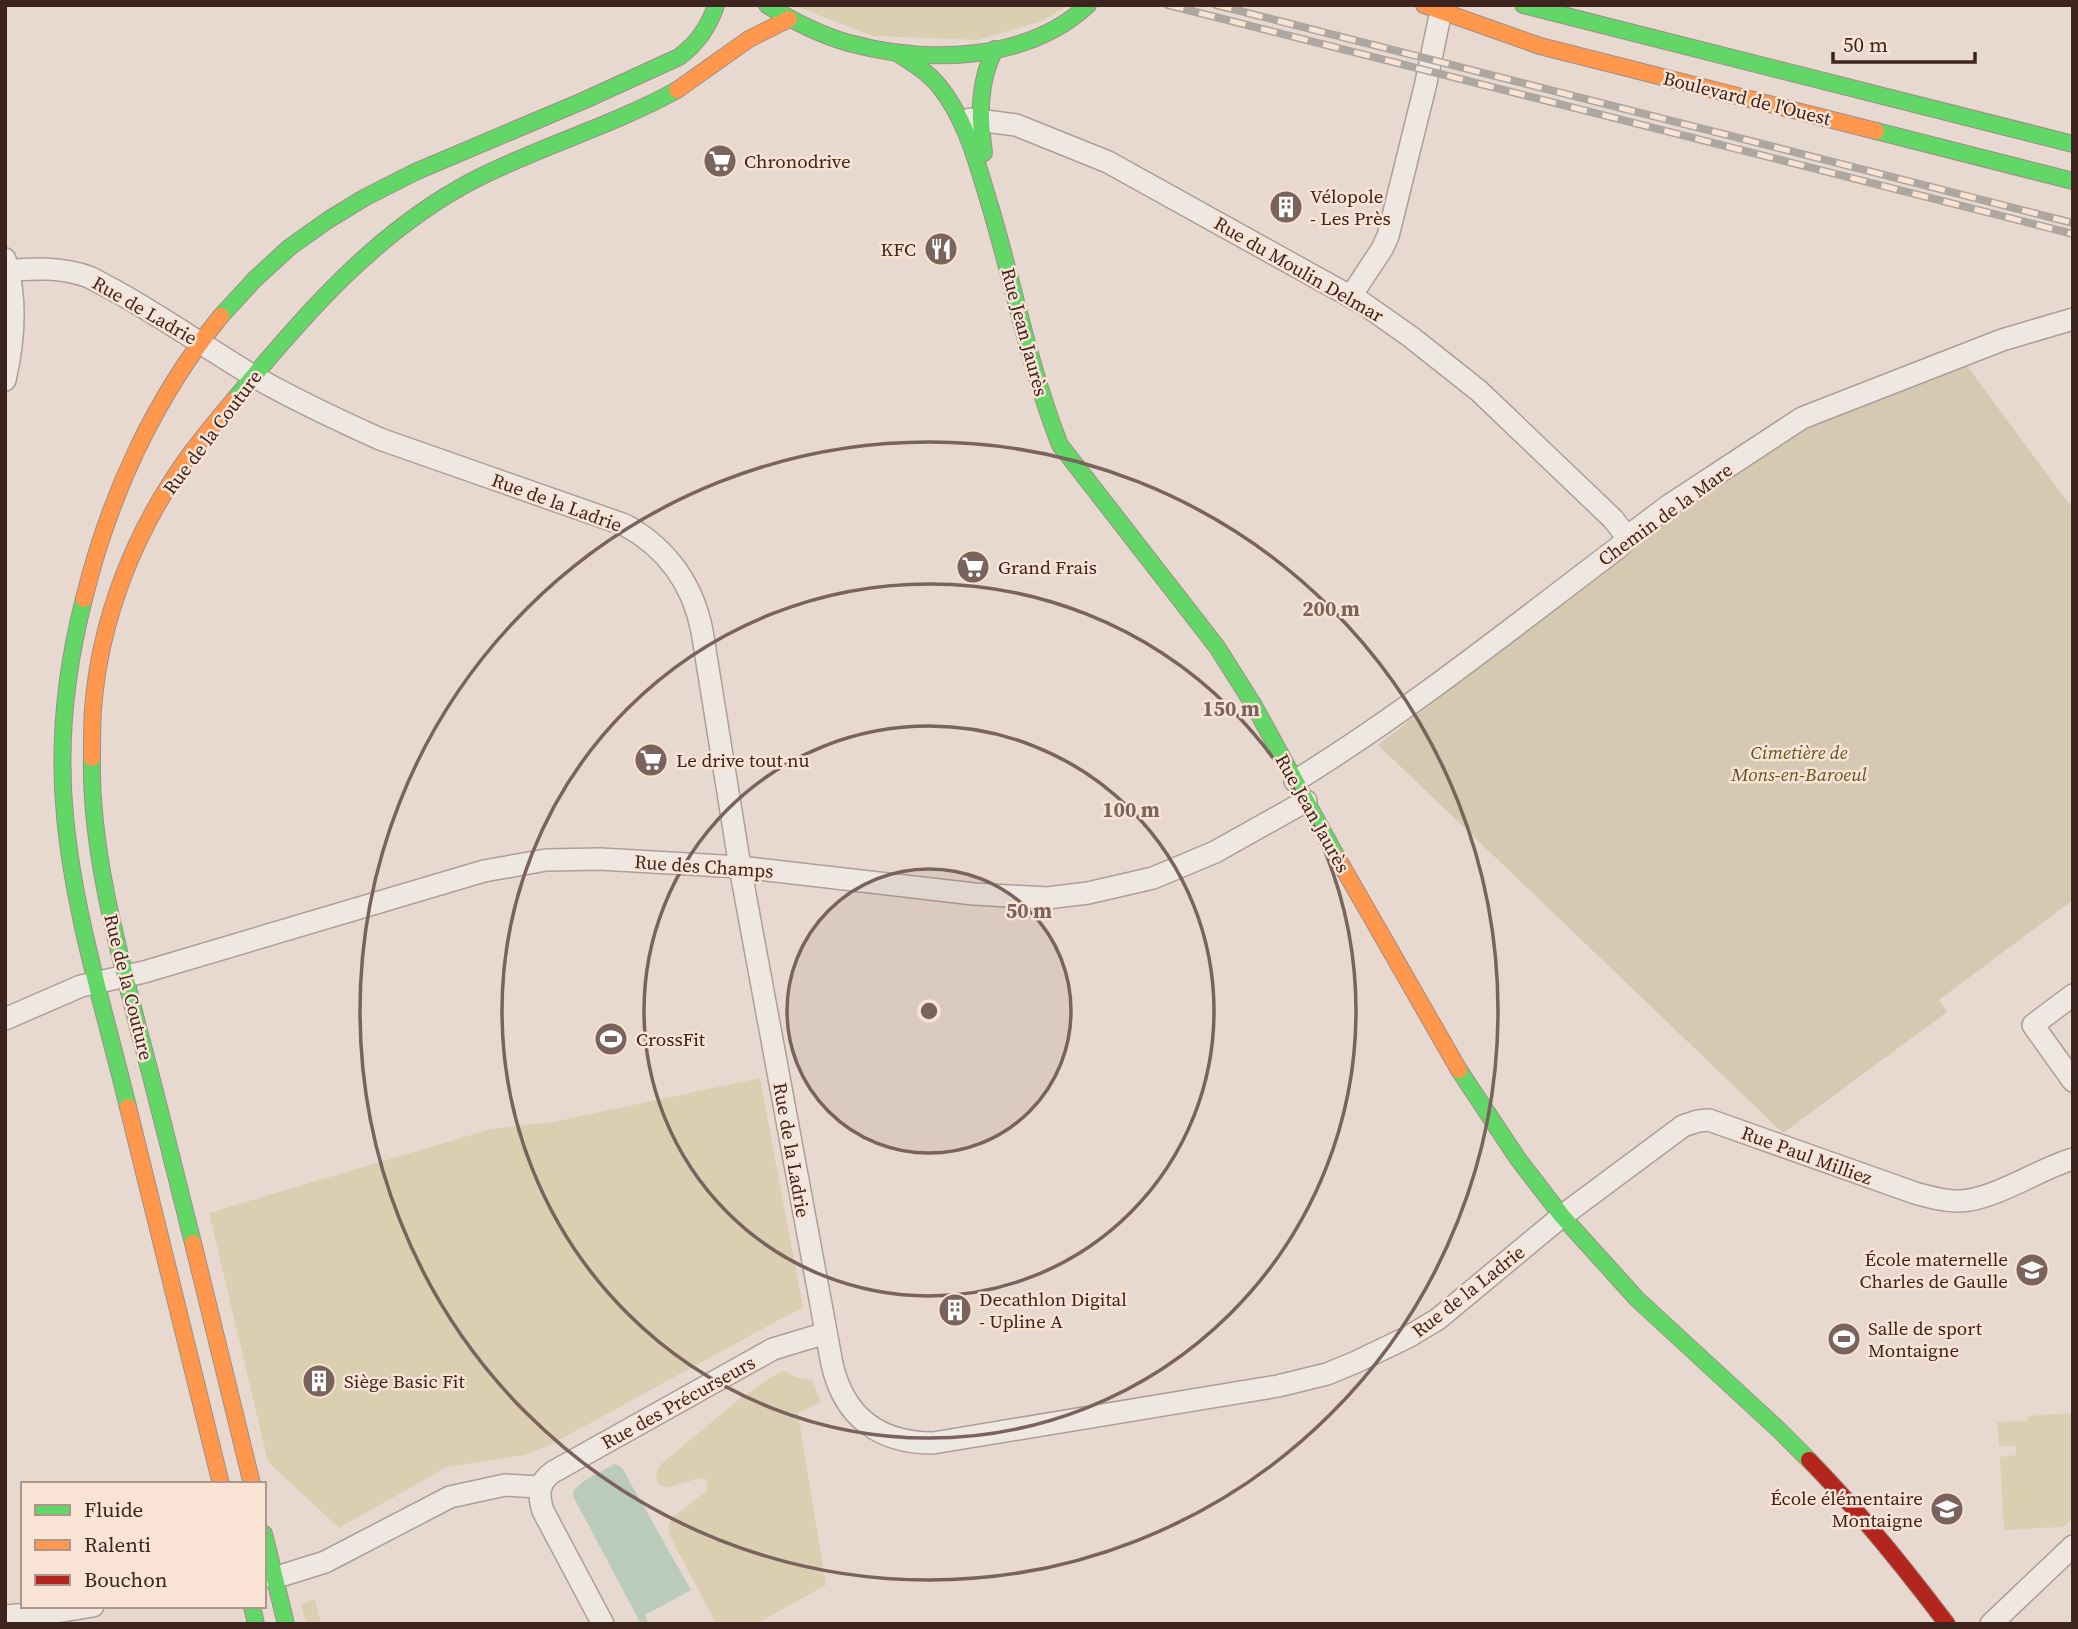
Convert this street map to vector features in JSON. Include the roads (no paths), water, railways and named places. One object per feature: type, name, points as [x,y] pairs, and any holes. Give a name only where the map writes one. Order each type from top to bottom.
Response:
[{"type":"street","name":"Rue de la Couture","points":[[221,1482],[97,981],[73,878],[65,819],[63,746],[69,674],[83,598],[110,510],[151,422],[200,341],[230,304],[314,229],[348,206],[436,163],[671,62],[688,51],[703,35],[716,5]]},
{"type":"street","points":[[766,5],[789,19],[831,37],[861,46],[940,55],[995,49],[1036,38],[1055,30],[1088,5]]},
{"type":"street","name":"Boulevard de l'Ouest","points":[[1524,5],[2073,144]]},
{"type":"street","points":[[1351,296],[1388,236],[1425,87],[1432,8]]},
{"type":"street","name":"Boulevard de l'Ouest","points":[[1432,8],[1540,46],[2073,181]]},
{"type":"street","name":"Rue de la Couture","points":[[252,1482],[126,976],[98,851],[92,794],[93,720],[102,649],[124,577],[161,498],[187,459],[262,381],[295,328],[364,258],[425,209],[456,190],[662,98],[765,29],[789,19]]},
{"type":"street","name":"Rue Jean Jaurès","points":[[995,49],[987,64],[982,83],[980,121],[996,226]]},
{"type":"street","name":"Rue Jean Jaurès","points":[[897,52],[933,78],[954,108],[967,137],[996,226],[1044,400],[1060,444],[1228,662],[1470,1089],[1518,1159],[1562,1216],[1613,1274],[1655,1317],[1779,1430],[1834,1486],[1902,1564],[1947,1624]]},
{"type":"street","name":"Rue du Moulin Delmar","points":[[954,108],[964,116],[980,121],[1016,125],[1108,162],[1351,296],[1394,324],[1479,391],[1613,519],[1628,537]]},
{"type":"street","name":"Rue de Ladrie","points":[[6,267],[77,273],[116,292],[200,341],[262,381]]},
{"type":"street","points":[[5,380],[12,341],[12,306],[6,267]]},
{"type":"street","name":"Chemin de la Mare","points":[[1295,781],[1368,735],[1619,547],[1668,506],[1802,418],[2002,341],[2073,319]]},
{"type":"street","name":"Rue de la Ladrie","points":[[262,381],[380,439],[598,515],[641,534],[655,545],[682,577],[699,615],[740,867],[836,1383],[854,1413],[868,1425],[891,1437],[917,1443],[933,1443],[1278,1387],[1335,1371],[1391,1346],[1438,1318],[1562,1216]]},
{"type":"street","name":"Rue des Champs","points":[[5,1019],[97,981],[126,976],[506,866],[582,858],[740,867],[1002,897],[1047,898],[1088,893],[1153,878],[1200,859],[1306,801]]},
{"type":"street","points":[[2073,995],[2033,1025],[2073,1081]]},
{"type":"street","name":"Rue Paul Milliez","points":[[1562,1216],[1683,1126],[1698,1121],[1709,1120],[1914,1194],[1940,1199],[1961,1201],[1986,1195],[2073,1158]]},
{"type":"street","name":"Rue des Précurseurs","points":[[540,1487],[552,1472],[773,1349],[826,1333]]},
{"type":"street","points":[[274,1578],[325,1562],[450,1497],[505,1485],[540,1487],[540,1501],[546,1518],[603,1624]]},
{"type":"street","points":[[266,1543],[286,1624]]},
{"type":"street","points":[[1991,1624],[2073,1546]]},
{"type":"street","points":[[5,1616],[79,1608]]},
{"type":"railway","points":[[1168,5],[2073,234]]},
{"type":"railway","points":[[1216,5],[2073,223]]},
{"type":"place","name":"Chronodrive","points":[[720,161]]},
{"type":"place","name":"Vélopole - Les Près","points":[[1286,207]]},
{"type":"place","name":"KFC","points":[[941,249]]},
{"type":"place","name":"Grand Frais","points":[[973,567]]},
{"type":"place","name":"Le drive tout nu","points":[[651,760]]},
{"type":"place","name":"CrossFit","points":[[611,1039]]},
{"type":"place","name":"École maternelle Charles de Gaulle","points":[[2032,1270]]},
{"type":"place","name":"Decathlon Digital - Upline A","points":[[955,1310]]},
{"type":"place","name":"Salle de sport Montaigne","points":[[1844,1339]]},
{"type":"place","name":"Siège Basic Fit","points":[[319,1381]]},
{"type":"place","name":"École élémentaire Montaigne","points":[[1947,1509]]},
{"type":"park label","name":"Cimetière de Mons-en-Baroeul","points":[[1799,763]]}]
